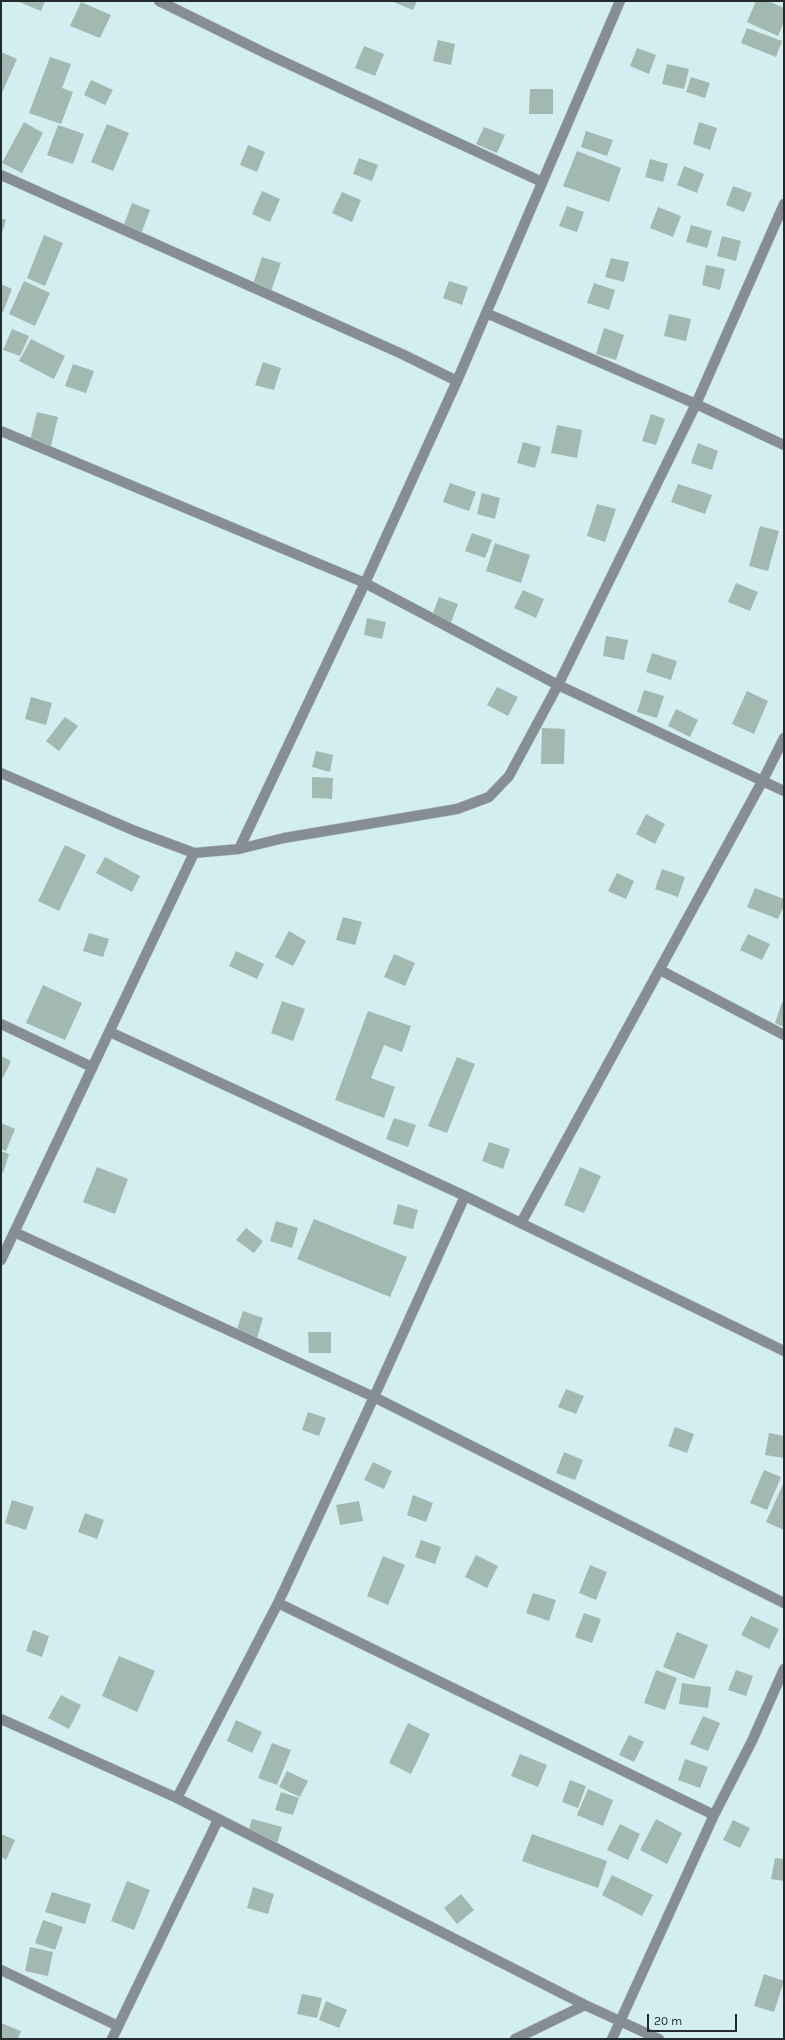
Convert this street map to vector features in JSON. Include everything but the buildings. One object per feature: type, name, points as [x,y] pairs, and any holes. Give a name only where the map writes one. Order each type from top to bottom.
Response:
[{"type":"street","points":[[159,1],[267,54],[542,182]]},
{"type":"street","points":[[239,849],[365,583],[457,381],[620,1]]},
{"type":"street","points":[[1,175],[394,351],[457,381]]},
{"type":"street","points":[[1,773],[135,831],[194,853],[239,849],[284,838],[457,809],[489,797],[509,776],[558,686],[696,404],[784,204]]},
{"type":"street","points":[[486,313],[696,404],[784,445]]},
{"type":"street","points":[[1,431],[365,583],[558,686],[784,791]]},
{"type":"street","points":[[521,1223],[660,970],[763,780],[784,738]]},
{"type":"street","points":[[1,1260],[194,853]]},
{"type":"street","points":[[660,970],[784,1035]]},
{"type":"street","points":[[1,1024],[92,1067]]},
{"type":"street","points":[[110,1032],[464,1196],[784,1351]]},
{"type":"street","points":[[176,1798],[278,1602],[374,1397],[464,1196]]},
{"type":"street","points":[[14,1232],[374,1397],[784,1603]]},
{"type":"street","points":[[278,1602],[714,1815]]},
{"type":"street","points":[[612,2039],[714,1815],[752,1741],[784,1669]]},
{"type":"street","points":[[1,1719],[176,1798],[585,2005],[659,2039]]},
{"type":"street","points":[[112,2039],[218,1820]]},
{"type":"street","points":[[1,1970],[118,2026]]},
{"type":"street","points":[[515,2039],[585,2005]]}]
